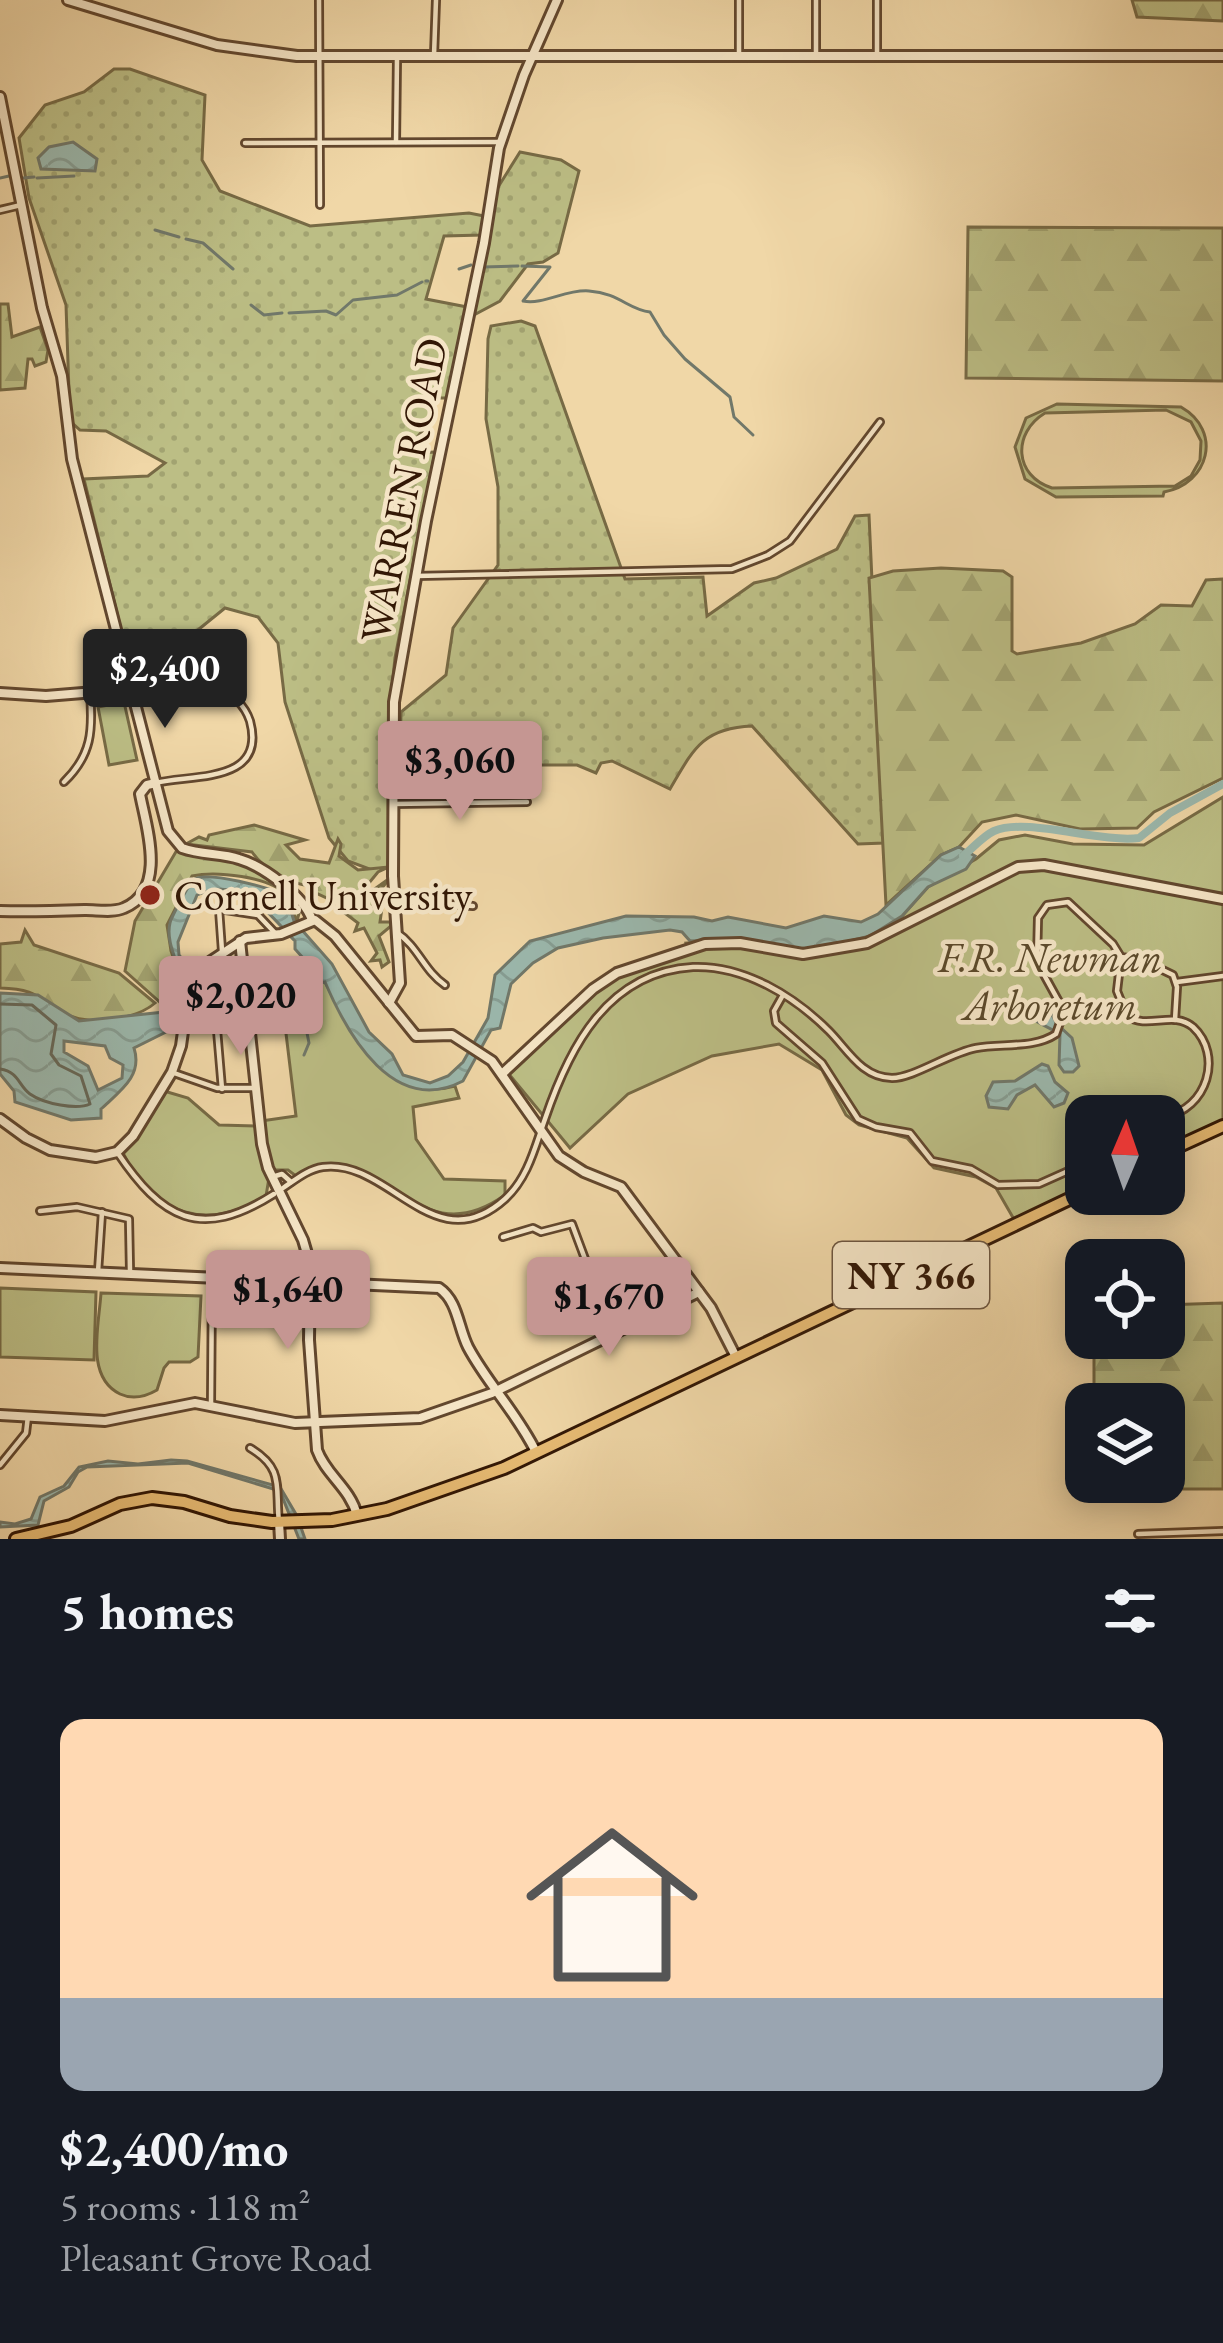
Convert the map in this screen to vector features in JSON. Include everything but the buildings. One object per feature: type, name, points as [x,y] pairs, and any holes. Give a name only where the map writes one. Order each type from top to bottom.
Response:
[{"type":"main road","points":[[1185,1144],[1223,1126]]},
{"type":"main road","name":"NY 366","points":[[22,1538],[82,1522],[119,1504],[152,1498],[230,1516],[312,1521],[357,1516],[459,1485],[1065,1201]]},
{"type":"street","points":[[68,0],[217,45],[273,54],[1223,56]]},
{"type":"street","points":[[319,0],[320,205]]},
{"type":"street","points":[[434,55],[436,0]]},
{"type":"street","name":"WARREN ROAD","points":[[389,1003],[400,986],[394,900],[394,702],[501,142],[557,0]]},
{"type":"street","points":[[739,0],[739,55]]},
{"type":"street","points":[[816,0],[816,55]]},
{"type":"street","points":[[877,0],[877,55]]},
{"type":"street","points":[[396,142],[397,55]]},
{"type":"street","points":[[0,97],[42,308],[62,376],[72,459],[175,842],[198,853],[246,861],[298,897],[306,921],[335,936],[416,1036],[447,1034],[488,1059],[568,1163],[619,1186],[699,1292],[736,1357]]},
{"type":"street","points":[[245,143],[501,142]]},
{"type":"street","points":[[0,210],[21,205]]},
{"type":"street","points":[[416,576],[732,569],[790,541],[880,422]]},
{"type":"street","points":[[0,693],[221,691],[238,701],[250,721],[249,750],[234,770],[147,785],[140,794],[151,858],[148,877],[131,904],[113,910],[0,911]]},
{"type":"street","points":[[64,782],[82,763],[91,740],[90,693]]},
{"type":"street","points":[[393,804],[527,802]]},
{"type":"street","points":[[502,1074],[592,989],[617,973],[705,944],[803,954],[867,943],[1018,866],[1044,865],[1223,899]]},
{"type":"street","points":[[394,900],[473,906]]},
{"type":"street","points":[[283,1188],[318,1168],[346,1169],[373,1180],[428,1215],[473,1216],[490,1209],[510,1194],[529,1166],[557,1081],[579,1037],[600,1011],[631,986],[669,971],[711,968],[749,977],[783,995],[830,1032],[862,1068],[884,1078],[907,1076],[975,1048],[1041,1042],[1062,1025],[1062,1002],[1038,966],[1037,920],[1051,903],[1071,903],[1113,944],[1121,957],[1117,991],[1127,1016],[1142,1024],[1187,1023],[1200,1035],[1209,1073],[1203,1092],[1185,1108]]},
{"type":"street","points":[[222,951],[219,909],[258,915],[280,934]]},
{"type":"street","points":[[0,1119],[50,1150],[96,1157],[117,1152],[133,1136],[172,1072],[184,1017],[198,994],[205,969],[240,941],[280,934],[306,921]]},
{"type":"street","points":[[396,932],[445,985]]},
{"type":"street","points":[[240,941],[262,1144],[272,1177],[306,1246],[318,1456],[350,1495],[357,1516]]},
{"type":"street","points":[[1121,957],[1165,968],[1177,982],[1175,1020]]},
{"type":"street","points":[[1177,982],[1223,976]]},
{"type":"street","points":[[783,995],[775,1011],[778,1027],[822,1063],[850,1112],[871,1126],[910,1133],[935,1162],[964,1167],[994,1184],[1052,1180],[1065,1174]]},
{"type":"street","points":[[222,1089],[216,1018],[248,1018]]},
{"type":"street","points":[[172,1072],[222,1089],[256,1088]]},
{"type":"street","points":[[117,1152],[151,1197],[186,1218],[206,1221],[236,1215],[274,1194]]},
{"type":"street","points":[[272,1177],[282,1174],[291,1182]]},
{"type":"street","points":[[40,1211],[60,1206],[129,1220],[130,1274]]},
{"type":"street","points":[[98,1272],[102,1212]]},
{"type":"street","points":[[503,1237],[572,1224],[591,1281],[596,1283],[674,1260]]},
{"type":"street","points":[[0,1268],[440,1288],[452,1300],[471,1351],[518,1416],[536,1452]]},
{"type":"street","points":[[211,1405],[212,1277]]},
{"type":"street","points":[[0,1415],[107,1420],[178,1404],[315,1423],[419,1418],[452,1410],[699,1292]]},
{"type":"street","points":[[0,1466],[26,1433],[28,1416]]},
{"type":"street","points":[[250,1448],[271,1464],[277,1482],[283,1522],[280,1539]]},
{"type":"street","points":[[1138,1534],[1223,1531]]},
{"type":"green space","points":[[1132,0],[1223,0],[1223,21],[1137,17]]},
{"type":"green space","points":[[114,69],[130,69],[205,95],[202,160],[220,191],[310,226],[469,213],[484,216],[482,235],[444,236],[426,299],[467,307],[447,398],[437,398],[424,429],[404,453],[435,452],[395,658],[390,705],[390,867],[372,870],[348,861],[329,838],[285,702],[278,643],[258,617],[225,608],[188,638],[171,686],[135,686],[84,479],[148,476],[165,463],[106,431],[80,430],[70,421],[66,305],[29,198],[19,138],[45,105],[84,92]]},
{"type":"green space","points":[[520,152],[561,160],[579,171],[558,253],[528,264],[500,301],[472,316],[495,192]]},
{"type":"green space","points":[[968,227],[1223,228],[1223,381],[966,378]]},
{"type":"green space","points":[[0,304],[8,304],[12,337],[40,327],[48,350],[46,362],[35,366],[28,359],[25,388],[0,390]]},
{"type":"green space","points":[[521,321],[535,326],[625,579],[703,577],[707,616],[754,583],[776,578],[837,549],[855,516],[869,515],[884,843],[858,844],[752,726],[710,737],[685,763],[670,789],[612,761],[601,763],[596,773],[577,765],[440,765],[439,753],[400,753],[401,712],[446,675],[453,628],[498,565],[498,487],[486,419],[488,339],[491,326]]},
{"type":"green space","points":[[1057,404],[1181,407],[1202,429],[1205,455],[1192,479],[1163,496],[1056,497],[1025,479],[1015,447],[1026,418]],"holes":[[[1166,410],[1191,422],[1201,441],[1200,460],[1191,476],[1175,486],[1052,488],[1039,482],[1024,464],[1027,431],[1045,413]]]},
{"type":"green space","points":[[893,571],[1003,571],[1012,577],[1012,651],[1017,654],[1081,643],[1135,624],[1161,605],[1192,606],[1206,580],[1223,579],[1223,778],[1154,812],[1137,828],[1080,829],[1016,815],[982,822],[959,847],[941,855],[886,905],[869,578]]},
{"type":"green space","points":[[124,702],[137,760],[109,765],[98,707]]},
{"type":"green space","name":"F.R. Newman Arboretum","points":[[1223,797],[1223,1121],[1185,1140],[1185,1095],[1065,1095],[1065,1197],[1015,1221],[996,1188],[976,1177],[934,1168],[907,1138],[859,1125],[846,1115],[822,1070],[779,1044],[712,1056],[628,1094],[570,1148],[508,1073],[597,989],[688,950],[686,943],[739,939],[807,951],[870,936],[902,916],[928,887],[999,840],[1025,835],[1073,844],[1144,845]]},
{"type":"green space","points":[[254,825],[305,840],[286,845],[300,859],[329,863],[338,839],[339,856],[358,870],[389,867],[378,872],[355,900],[339,895],[329,899],[311,886],[277,874],[252,852],[186,844]]},
{"type":"green space","points":[[177,850],[245,865],[271,880],[301,906],[297,921],[286,895],[268,883],[228,875],[192,876],[167,925],[182,982],[178,993],[162,1004],[125,971],[135,921]]},
{"type":"green space","points":[[390,878],[373,899],[373,906],[382,908],[380,922],[391,926],[379,936],[389,962],[382,967],[380,960],[371,961],[377,953],[364,928],[355,931],[358,923],[346,914]]},
{"type":"green space","points":[[25,930],[34,945],[119,973],[155,1003],[126,1017],[90,1020],[70,1016],[32,994],[0,988],[0,944],[21,942]]},
{"type":"green space","points":[[324,980],[359,1041],[391,1074],[431,1089],[455,1086],[459,1098],[413,1107],[416,1139],[444,1179],[505,1181],[505,1195],[473,1211],[445,1213],[420,1205],[352,1167],[326,1165],[296,1176],[288,1170],[271,1170],[261,1121],[296,1116],[284,1017],[308,988]]},
{"type":"green space","points":[[164,1091],[188,1098],[219,1125],[256,1126],[269,1178],[266,1196],[244,1207],[203,1215],[166,1204],[150,1191],[123,1153]]},
{"type":"green space","points":[[0,1288],[96,1292],[94,1360],[0,1357]]},
{"type":"green space","points":[[101,1293],[201,1296],[198,1357],[169,1362],[157,1390],[134,1397],[120,1394],[109,1386],[98,1363]]},
{"type":"green space","points":[[1223,1303],[1223,1489],[1185,1489],[1185,1383],[1094,1383],[1094,1359],[1185,1359],[1185,1304]]},
{"type":"water","points":[[73,142],[97,159],[95,171],[41,169],[38,158],[49,147]]},
{"type":"water","points":[[959,847],[975,856],[966,869],[928,887],[902,916],[870,936],[808,951],[739,939],[690,941],[682,932],[670,930],[558,948],[511,984],[500,1028],[491,1030],[463,1081],[438,1089],[395,1080],[377,1065],[347,1025],[325,982],[316,984],[295,941],[253,900],[241,893],[213,890],[197,895],[178,942],[179,955],[193,973],[189,990],[166,1032],[134,1048],[133,1075],[101,1109],[101,1118],[71,1120],[15,1102],[14,1091],[0,1074],[0,993],[38,995],[79,1021],[164,1012],[183,986],[170,923],[191,883],[200,877],[239,881],[286,896],[294,921],[332,964],[369,1032],[392,1054],[403,1075],[430,1083],[448,1076],[463,1062],[488,1018],[495,975],[530,941],[626,916],[712,921],[728,917],[786,928],[824,916],[861,922],[878,914],[941,855]],"holes":[[[64,1041],[105,1046],[110,1058],[123,1065],[122,1078],[98,1090],[88,1066],[64,1052]]]},
{"type":"water","points":[[1037,1003],[1046,1004],[1072,1038],[1079,1066],[1073,1072],[1064,1072],[1059,1065],[1060,1034],[1032,1019],[1031,1009]]},
{"type":"water","points":[[1042,1064],[1068,1093],[1064,1103],[1054,1107],[1035,1085],[1017,1095],[1008,1109],[989,1107],[986,1096],[993,1082],[1015,1081]]},
{"type":"water","points":[[108,1461],[187,1461],[280,1487],[305,1539],[299,1539],[280,1491],[188,1463],[87,1467],[69,1487],[44,1501],[38,1525],[0,1527],[0,1522],[31,1519],[40,1497],[64,1486],[79,1467]]},
{"type":"waterway","points":[[0,178],[9,176]]},
{"type":"waterway","points":[[37,178],[74,176]]},
{"type":"waterway","points":[[23,178],[34,177]]},
{"type":"waterway","points":[[155,230],[179,237]]},
{"type":"waterway","points":[[186,239],[203,243],[233,269]]},
{"type":"waterway","points":[[459,269],[471,265]]},
{"type":"waterway","points":[[483,267],[518,266]]},
{"type":"waterway","points":[[522,266],[550,267],[523,301],[589,291],[650,312],[685,359],[730,397],[734,417],[753,435]]},
{"type":"waterway","points":[[289,313],[336,315],[353,300],[397,295],[422,282]]},
{"type":"waterway","points":[[251,305],[264,315],[282,313]]},
{"type":"waterway","points":[[963,856],[990,833],[1008,827],[1139,838],[1170,813],[1223,784]]},
{"type":"waterway","points":[[304,1055],[309,1043],[304,1018],[318,980]]},
{"type":"place","name":"Cornell University","points":[[150,895]]}]
